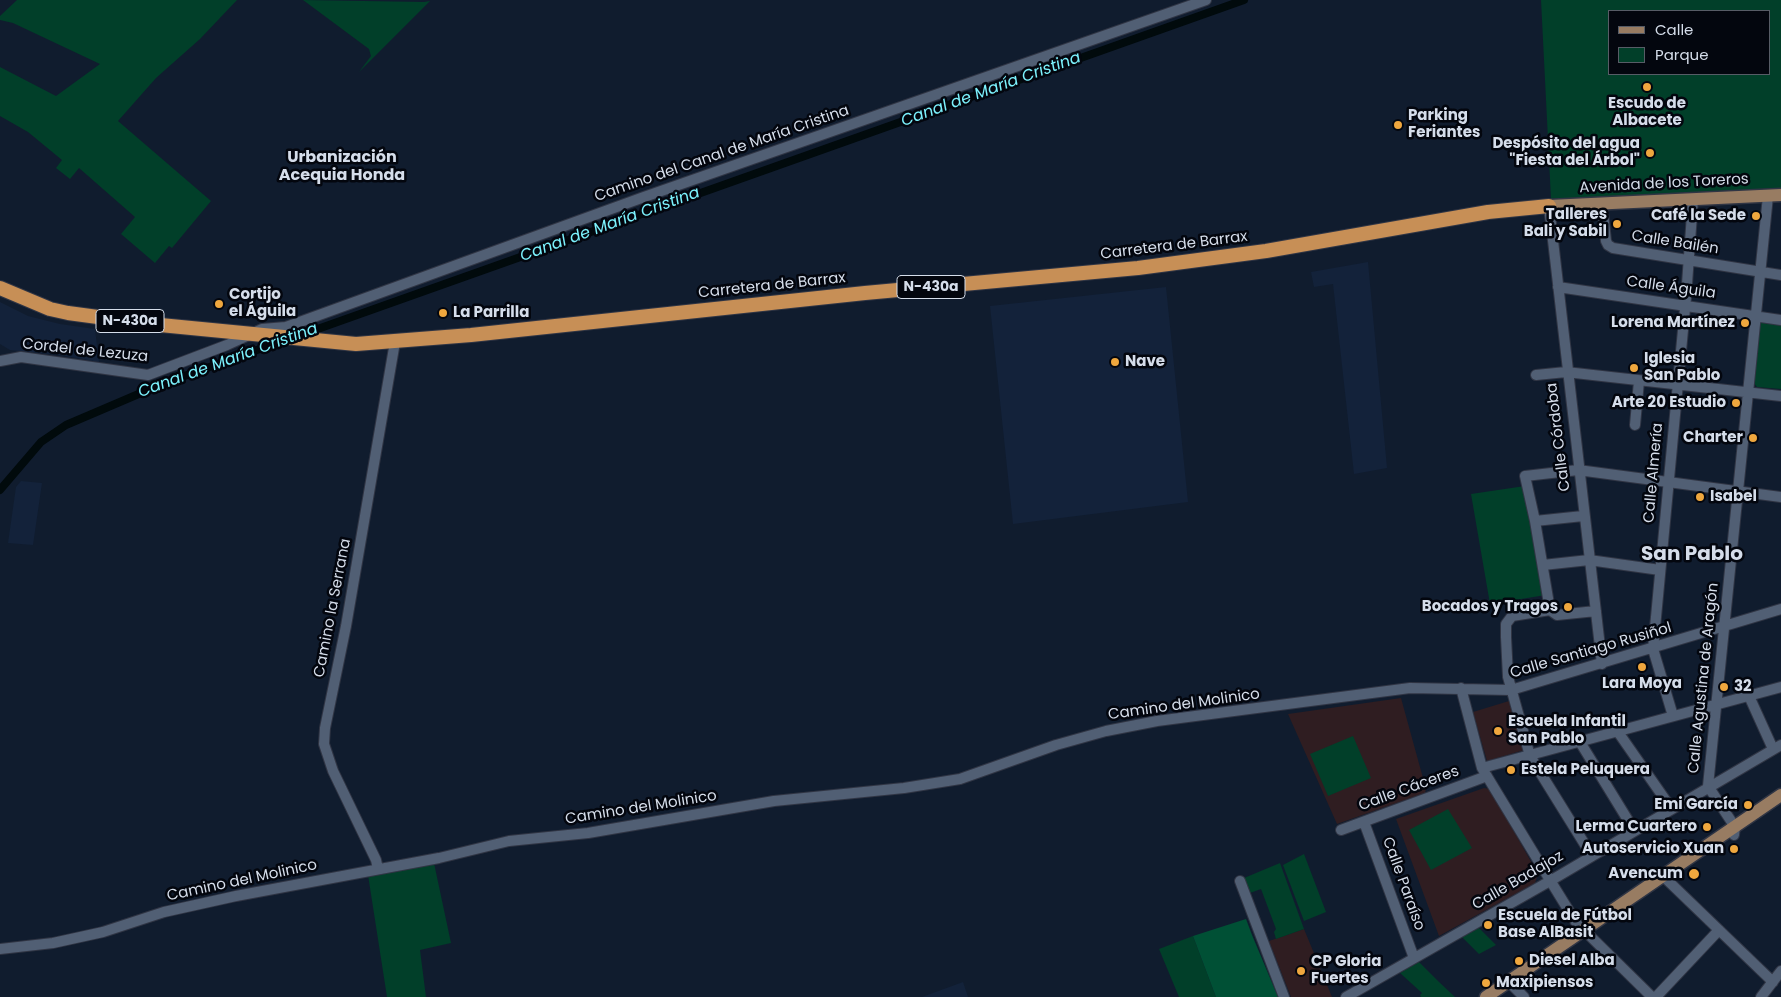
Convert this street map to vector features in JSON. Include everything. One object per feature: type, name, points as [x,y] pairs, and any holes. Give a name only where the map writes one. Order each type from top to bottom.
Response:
[{"type":"highway","name":"Carretera de Barrax","points":[[0,288],[50,309],[68,313],[340,344],[395,342],[865,293],[1138,268],[1266,251],[1480,214],[1548,206]]},
{"type":"main road","name":"Avenida de los Toreros","points":[[1548,206],[1775,196]]},
{"type":"main road","points":[[1486,997],[1511,984],[1665,879],[1734,831],[1781,795]]},
{"type":"main road","points":[[1734,831],[1781,803]]},
{"type":"main road","points":[[1498,997],[1511,984]]},
{"type":"street","name":"Camino del Canal de María Cristina","points":[[248,334],[262,329],[295,324],[644,197],[1206,0]]},
{"type":"street","name":"Calle Agustina de Aragón","points":[[1734,831],[1708,786],[1761,271],[1775,196]]},
{"type":"street","name":"Calle Almería","points":[[1673,716],[1653,649],[1686,306],[1693,200]]},
{"type":"street","name":"Calle Bailén","points":[[1602,203],[1608,245],[1690,261],[1781,275]]},
{"type":"street","name":"Calle Córdoba","points":[[1548,206],[1566,372],[1602,664]]},
{"type":"street","name":"Calle Águila","points":[[1558,287],[1781,320]]},
{"type":"street","name":"Cordel de Lezuza","points":[[0,361],[21,357],[148,376],[227,346],[248,334]]},
{"type":"street","name":"Camino la Serrana","points":[[378,869],[376,860],[333,771],[324,744],[324,728],[346,626],[395,342]]},
{"type":"street","points":[[1536,375],[1566,372],[1781,396]]},
{"type":"street","points":[[1635,425],[1639,381]]},
{"type":"street","points":[[1550,610],[1535,520],[1525,476],[1578,470],[1781,497]]},
{"type":"street","points":[[1535,520],[1583,516]]},
{"type":"street","points":[[1543,565],[1589,560],[1660,570]]},
{"type":"street","name":"Calle Santiago Rusiñol","points":[[1286,705],[1410,688],[1511,690],[1653,649],[1781,609]]},
{"type":"street","points":[[1592,856],[1530,756],[1511,690],[1506,657],[1506,624],[1512,616],[1550,610],[1558,615],[1596,611]]},
{"type":"street","name":"Calle Cáceres","points":[[1341,830],[1484,772],[1530,756],[1781,687]]},
{"type":"street","points":[[1461,688],[1484,772],[1550,881],[1585,933],[1654,997],[1719,930]]},
{"type":"street","points":[[1749,696],[1777,747]]},
{"type":"street","name":"Camino del Molinico","points":[[0,948],[53,943],[103,932],[164,912],[509,841],[588,833],[774,801],[904,788],[960,779],[1056,745],[1106,731],[1157,721],[1286,705]]},
{"type":"street","points":[[1618,732],[1671,808]]},
{"type":"street","points":[[1580,742],[1634,830]]},
{"type":"street","name":"Calle Badajoz","points":[[1346,997],[1550,881],[1777,747]]},
{"type":"street","name":"Calle Paraíso","points":[[1364,822],[1414,958]]},
{"type":"street","points":[[1665,879],[1773,982]]},
{"type":"street","points":[[1240,881],[1284,997]]},
{"type":"street","points":[[1760,997],[1781,971]]},
{"type":"street","points":[[1511,984],[1524,997]]},
{"type":"shaded area","points":[[1368,262],[1387,468],[1354,474],[1333,284],[1314,287],[1311,272]]},
{"type":"shaded area","points":[[1166,287],[1188,502],[1013,524],[990,306]]},
{"type":"shaded area","points":[[0,302],[28,316],[60,324],[95,329],[99,362],[60,355],[10,350],[0,344]]},
{"type":"shaded area","points":[[21,481],[42,483],[33,545],[8,543],[16,487]]},
{"type":"shaded area","points":[[1401,698],[1426,789],[1425,793],[1337,824],[1288,714]]},
{"type":"shaded area","name":"Escuela Infantil San Pablo","points":[[1509,701],[1524,750],[1487,761],[1473,712]]},
{"type":"shaded area","points":[[1484,788],[1490,789],[1538,874],[1535,883],[1439,936],[1396,819]]},
{"type":"shaded area","name":"CP Gloria Fuertes","points":[[1304,929],[1332,997],[1291,997],[1269,941]]},
{"type":"shaded area","points":[[963,982],[968,997],[922,997]]},
{"type":"green space","points":[[17,0],[237,0],[200,39],[156,78],[118,121],[211,201],[172,248],[169,246],[155,263],[121,234],[135,217],[79,168],[70,179],[56,168],[62,160],[28,132],[0,116],[0,67],[56,96],[100,64],[13,23],[0,20],[0,16]]},
{"type":"green space","points":[[303,0],[430,1],[359,72],[371,56],[369,49]]},
{"type":"green space","points":[[1541,0],[1781,0],[1781,188],[1551,199]]},
{"type":"green space","points":[[1760,321],[1781,323],[1781,389],[1757,387],[1753,382]]},
{"type":"green space","points":[[1525,486],[1546,595],[1490,604],[1471,494]]},
{"type":"green space","points":[[1353,736],[1371,778],[1328,796],[1310,754]]},
{"type":"green space","points":[[1448,809],[1472,848],[1431,870],[1409,830]]},
{"type":"green space","points":[[1304,854],[1326,912],[1304,921],[1283,865]]},
{"type":"green space","points":[[434,863],[451,943],[420,950],[426,997],[387,997],[368,875]]},
{"type":"green space","points":[[1280,863],[1304,929],[1276,939],[1274,932],[1276,929],[1261,889],[1250,893],[1244,878]]},
{"type":"green space","points":[[1246,919],[1278,997],[1216,997],[1193,936]]},
{"type":"green space","points":[[1479,928],[1496,945],[1479,954],[1462,937]]},
{"type":"green space","points":[[1193,936],[1216,997],[1179,997],[1159,949]]},
{"type":"green space","points":[[1419,962],[1455,997],[1421,997],[1422,993],[1400,973]]},
{"type":"waterway","name":"Canal de María Cristina","points":[[298,336],[1244,0]]},
{"type":"waterway","name":"Canal de María Cristina","points":[[0,490],[41,442],[66,425],[162,384],[285,340]]},
{"type":"place","name":"Escudo de Albacete","points":[[1647,87]]},
{"type":"place","name":"Parking Feriantes","points":[[1398,125]]},
{"type":"place","name":"Despósito del agua \"Fiesta del Árbol\"","points":[[1650,153]]},
{"type":"place","name":"Café la Sede","points":[[1756,216]]},
{"type":"place","name":"Talleres Bali y Sabil","points":[[1617,224]]},
{"type":"place","name":"Cortijo el Águila","points":[[219,304]]},
{"type":"place","name":"La Parrilla","points":[[443,313]]},
{"type":"place","name":"Lorena Martínez","points":[[1745,323]]},
{"type":"place","name":"Nave","points":[[1115,362]]},
{"type":"place","name":"Iglesia San Pablo","points":[[1634,368]]},
{"type":"place","name":"Arte 20 Estudio","points":[[1736,403]]},
{"type":"place","name":"Charter","points":[[1753,438]]},
{"type":"place","name":"Isabel","points":[[1700,497]]},
{"type":"place","name":"Bocados y Tragos","points":[[1568,607]]},
{"type":"place","name":"Lara Moya","points":[[1642,667]]},
{"type":"place","name":"32","points":[[1724,687]]},
{"type":"place","name":"Escuela Infantil San Pablo","points":[[1498,731]]},
{"type":"place","name":"Estela Peluquera","points":[[1511,770]]},
{"type":"place","name":"Emi García","points":[[1748,805]]},
{"type":"place","name":"Lerma Cuartero","points":[[1707,827]]},
{"type":"place","name":"Autoservicio Xuan","points":[[1734,849]]},
{"type":"place","name":"Avencum","points":[[1694,874]]},
{"type":"place","name":"Escuela de Fútbol Base AlBasit","points":[[1488,925]]},
{"type":"place","name":"Diesel Alba","points":[[1519,961]]},
{"type":"place","name":"CP Gloria Fuertes","points":[[1301,971]]},
{"type":"place","name":"Maxipiensos","points":[[1486,983]]},
{"type":"district","name":"Urbanización Acequia Honda","points":[[342,167]]},
{"type":"district","name":"San Pablo","points":[[1692,555]]}]
